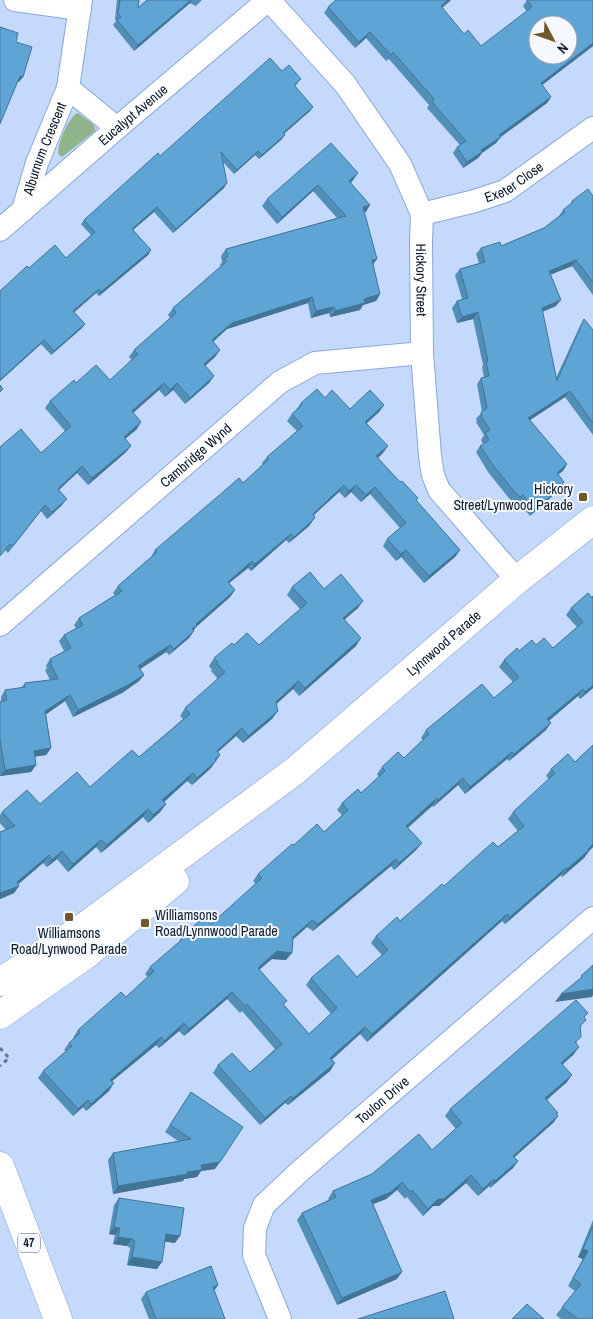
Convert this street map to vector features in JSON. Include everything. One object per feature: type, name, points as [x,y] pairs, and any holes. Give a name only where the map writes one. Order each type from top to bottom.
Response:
[{"type":"main road","name":"Lynnwood Parade","points":[[0,1014],[94,948],[228,837],[296,770],[517,580],[593,520]]},
{"type":"main road","name":"Lynnwood Parade","points":[[0,982],[84,927],[296,770]]},
{"type":"main road","name":"47","points":[[0,1166],[58,1319]]},
{"type":"street","points":[[14,0],[81,4]]},
{"type":"street","name":"Eucalypt Avenue","points":[[0,230],[268,0]]},
{"type":"street","name":"Hickory Street","points":[[268,0],[345,84],[400,164],[422,214],[422,352],[433,474],[439,490],[517,580]]},
{"type":"street","name":"Alburnum Crescent","points":[[23,210],[37,163],[68,88],[81,4]]},
{"type":"street","name":"Alburnum Crescent","points":[[68,88],[117,128]]},
{"type":"street","name":"Exeter Close","points":[[422,214],[475,201],[505,191],[593,128]]},
{"type":"street","name":"Cambridge Wynd","points":[[0,625],[280,382],[315,363],[422,352]]},
{"type":"street","name":"Toulon Drive","points":[[280,1319],[254,1255],[255,1228],[264,1205],[299,1172],[593,918]]},
{"type":"path","points":[[0,1048],[10,1058],[0,1066]]},
{"type":"green space","points":[[78,113],[93,124],[95,131],[62,157],[58,151],[61,139],[67,125],[74,115]]},
{"type":"building","points":[[120,0],[139,0],[138,8],[147,0],[191,0],[138,45],[117,20],[121,17],[118,14]]},
{"type":"building","points":[[336,0],[448,0],[441,6],[464,34],[468,30],[481,46],[532,7],[527,0],[593,0],[593,43],[578,55],[578,15],[528,15],[528,65],[564,65],[541,83],[551,97],[499,135],[501,137],[467,162],[457,147],[466,141],[432,102],[434,99],[393,52],[391,55],[370,32],[359,42],[328,7]]},
{"type":"building","points":[[0,27],[18,33],[16,42],[32,47],[23,77],[20,76],[0,124]]},
{"type":"building","points":[[270,58],[282,71],[289,65],[301,79],[294,85],[313,107],[283,133],[285,135],[262,155],[258,151],[237,170],[221,152],[227,183],[176,229],[157,207],[132,229],[151,250],[101,292],[99,289],[73,311],[85,324],[54,351],[44,340],[0,380],[0,291],[27,266],[29,268],[55,245],[66,258],[95,232],[84,220],[158,153],[160,156]]},
{"type":"building","points":[[331,143],[358,173],[349,181],[370,205],[363,207],[377,259],[372,260],[380,294],[364,299],[365,303],[335,311],[334,307],[316,311],[312,297],[232,323],[212,340],[220,350],[204,364],[214,376],[190,398],[177,383],[170,390],[164,383],[132,411],[141,422],[124,437],[131,446],[92,478],[82,466],[58,489],[67,499],[52,512],[45,505],[13,546],[10,544],[0,556],[0,447],[21,429],[41,453],[71,426],[50,401],[74,380],[76,383],[96,365],[110,380],[138,354],[134,350],[176,313],[173,308],[226,262],[225,258],[228,257],[226,249],[346,216],[318,185],[282,217],[267,199]]},
{"type":"building","points":[[588,189],[593,196],[593,282],[576,260],[549,271],[561,300],[542,308],[557,381],[584,319],[593,330],[593,423],[570,391],[528,418],[567,464],[557,473],[564,482],[563,485],[535,510],[523,495],[520,497],[513,490],[480,446],[489,440],[485,433],[490,430],[481,416],[481,412],[487,408],[481,378],[489,376],[486,361],[488,361],[478,312],[462,317],[457,301],[468,298],[460,269],[485,262],[481,248],[500,242],[501,246],[544,228],[565,212],[563,210]]},
{"type":"building","points":[[317,389],[325,398],[332,390],[350,409],[370,390],[384,405],[365,422],[388,446],[376,456],[418,498],[416,500],[460,550],[429,576],[406,550],[401,554],[387,539],[406,523],[375,487],[366,495],[356,485],[349,491],[344,485],[313,514],[314,519],[294,537],[291,534],[255,564],[252,561],[228,582],[235,590],[196,624],[192,629],[194,631],[174,649],[170,645],[138,666],[144,675],[78,710],[70,695],[45,711],[51,748],[34,751],[36,765],[5,770],[0,739],[0,702],[7,700],[5,690],[25,687],[25,683],[58,679],[50,659],[71,648],[64,635],[83,625],[79,618],[122,591],[118,586],[157,552],[155,550],[239,478],[243,483],[269,459],[267,457],[303,426],[292,414]]},
{"type":"building","points":[[310,572],[324,589],[341,574],[363,601],[343,618],[361,638],[305,688],[298,681],[276,702],[278,711],[248,736],[242,728],[217,751],[220,755],[215,759],[216,761],[197,778],[193,773],[162,800],[166,804],[153,815],[148,809],[107,845],[101,840],[73,864],[62,851],[52,860],[49,855],[17,882],[19,886],[0,893],[0,832],[15,826],[2,812],[27,790],[40,804],[77,772],[90,787],[132,750],[139,757],[190,714],[185,708],[225,672],[214,658],[232,643],[234,645],[247,633],[259,645],[307,603],[292,587]]},
{"type":"building","points":[[588,593],[592,598],[593,596],[593,685],[585,692],[583,689],[547,719],[551,723],[470,787],[463,778],[438,800],[437,798],[406,826],[422,843],[399,863],[396,859],[318,924],[312,920],[293,937],[292,953],[277,951],[258,968],[287,1001],[283,1004],[309,1034],[337,1008],[311,978],[338,955],[357,977],[388,950],[376,936],[397,917],[400,921],[442,884],[444,886],[493,842],[498,847],[524,826],[513,812],[555,773],[551,769],[568,754],[575,762],[593,745],[593,844],[589,850],[510,917],[507,914],[372,1034],[365,1027],[330,1058],[335,1063],[293,1098],[291,1096],[265,1118],[218,1065],[232,1053],[250,1072],[282,1044],[247,1004],[245,1006],[232,992],[189,1029],[184,1023],[164,1041],[161,1037],[110,1080],[114,1083],[91,1104],[88,1100],[78,1109],[43,1071],[72,1046],[69,1043],[80,1033],[78,1030],[121,992],[126,997],[154,971],[150,967],[185,937],[183,935],[204,917],[211,924],[262,878],[258,874],[292,844],[294,845],[317,824],[324,832],[348,810],[342,803],[358,789],[361,793],[385,771],[382,767],[398,752],[404,758],[429,734],[426,730],[482,684],[494,698],[519,677],[504,660],[517,648],[519,651],[532,640],[536,645],[544,638],[553,648],[583,622],[571,608]]},
{"type":"building","points":[[593,965],[593,989],[561,994],[582,977]]},
{"type":"building","points":[[576,1000],[588,1013],[584,1017],[586,1020],[580,1026],[581,1037],[575,1042],[579,1047],[561,1063],[572,1075],[545,1098],[558,1113],[556,1114],[558,1116],[513,1156],[518,1161],[483,1189],[471,1175],[444,1199],[438,1199],[428,1209],[412,1190],[410,1192],[402,1182],[391,1192],[371,1200],[402,1272],[342,1298],[302,1213],[336,1197],[333,1191],[372,1174],[419,1134],[432,1150],[462,1123],[450,1109]]},
{"type":"building","points":[[191,1092],[243,1127],[220,1162],[201,1165],[202,1170],[187,1172],[188,1174],[118,1186],[113,1153],[191,1139],[170,1125]]},
{"type":"building","points":[[119,1198],[184,1208],[180,1236],[166,1234],[162,1262],[132,1257],[135,1241],[118,1237],[120,1228],[114,1227]]},
{"type":"building","points":[[593,1226],[593,1319],[578,1319],[562,1307],[581,1284],[573,1278],[588,1251],[583,1249]]},
{"type":"building","points":[[211,1266],[218,1285],[213,1287],[225,1319],[156,1319],[146,1292]]},
{"type":"building","points":[[445,1291],[454,1319],[358,1319]]},
{"type":"building","points":[[527,1304],[544,1319],[512,1319]]},
{"type":"place","name":"Hickory Street/Lynwood Parade","points":[[583,497]]},
{"type":"place","name":"Williamsons Road/Lynwood Parade","points":[[69,917]]},
{"type":"place","name":"Williamsons Road/Lynnwood Parade","points":[[145,923]]}]
